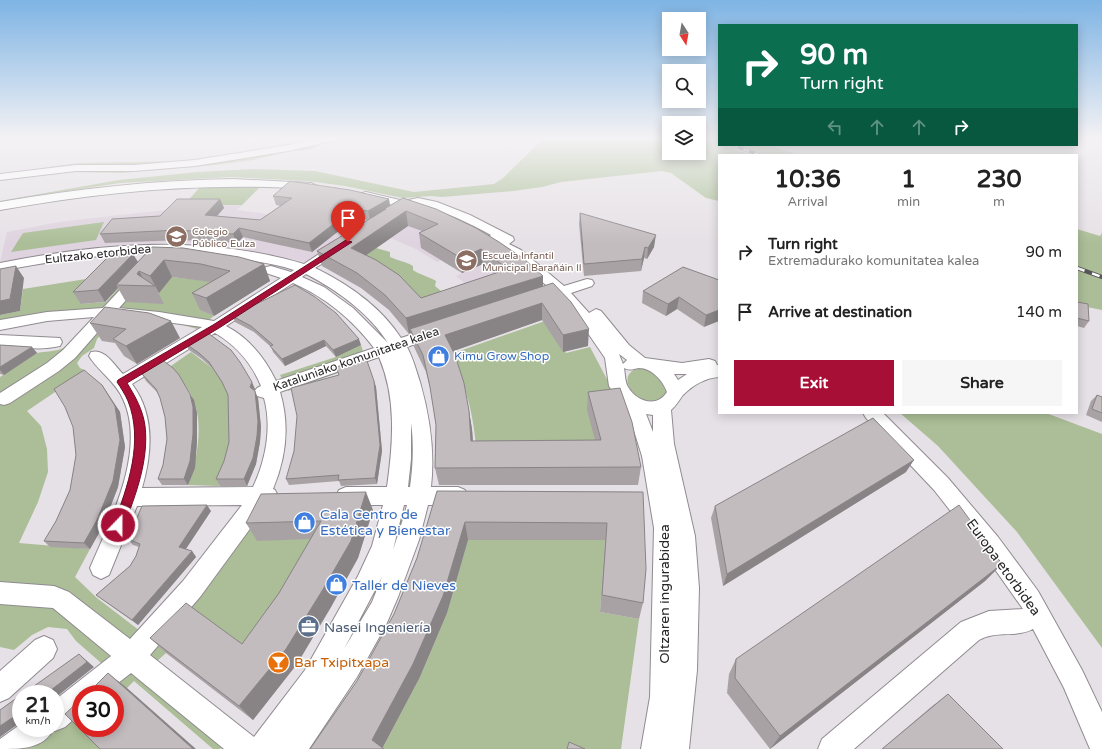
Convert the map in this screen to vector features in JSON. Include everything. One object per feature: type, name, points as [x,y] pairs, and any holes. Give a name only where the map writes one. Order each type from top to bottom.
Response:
[{"type":"street","points":[[0,176],[29,173]]},
{"type":"street","points":[[0,208],[86,192],[173,183],[247,182],[324,188]]},
{"type":"street","points":[[356,193],[406,204],[422,202],[472,220],[520,247],[565,280],[568,289],[585,317],[605,344],[613,358],[618,376],[618,386],[625,398],[641,406],[652,409],[669,399],[701,375],[708,372],[718,371]]},
{"type":"street","points":[[394,212],[406,204]]},
{"type":"street","points":[[122,382],[216,326],[348,242]]},
{"type":"street","name":"Eultzako etorbidea","points":[[0,268],[89,253],[141,248],[210,250],[284,262],[390,347],[408,368],[417,400],[423,447],[419,497],[408,540],[378,615],[341,678],[292,749]]},
{"type":"street","name":"Eultzako etorbidea","points":[[0,274],[36,266],[86,259],[154,261],[204,257],[237,261],[273,270],[299,273]]},
{"type":"street","points":[[4,399],[53,367],[69,354],[154,261]]},
{"type":"street","points":[[536,299],[587,283]]},
{"type":"street","points":[[568,289],[584,298],[623,349],[632,357],[666,375],[674,385],[669,399]]},
{"type":"street","points":[[0,325],[70,314],[108,312],[158,316],[216,326],[240,343],[259,364],[267,390],[277,413],[276,443],[270,470],[259,496],[240,525],[209,567],[171,613],[131,656],[95,685]]},
{"type":"street","name":"Kataluniako komunitatea kalea","points":[[267,390],[449,328]]},
{"type":"street","points":[[0,340],[35,343],[54,342]]},
{"type":"street","name":"Eultzako etorbidea","points":[[262,749],[314,678],[373,570],[388,531],[396,497],[402,454],[400,401],[393,372],[390,347]]},
{"type":"street","points":[[97,356],[122,382],[132,400],[140,426],[139,457],[130,497],[101,568]]},
{"type":"street","points":[[618,376],[622,370],[634,364],[647,364],[684,369],[703,367],[718,362]]},
{"type":"street","name":"Oltzaren ingurabidea","points":[[625,398],[639,418],[652,456],[650,496],[665,528],[663,697],[656,749]]},
{"type":"street","name":"Oltzaren ingurabidea","points":[[669,399],[664,442],[680,509],[688,586],[684,673],[675,749]]},
{"type":"street","name":"Europa etorbidea","points":[[873,414],[941,484],[990,544],[1030,599],[1073,679],[1102,744]]},
{"type":"street","points":[[130,497],[289,496]]},
{"type":"street","points":[[328,496],[477,496]]},
{"type":"street","points":[[0,593],[54,597],[68,606],[246,749]]},
{"type":"street","name":"Europa etorbidea","points":[[832,749],[970,631],[991,622],[1024,621]]},
{"type":"street","points":[[0,689],[44,649]]},
{"type":"street","points":[[64,710],[72,703]]},
{"type":"street","points":[[10,749],[27,737]]},
{"type":"shaded area","name":"Colegio Público Eulza","points":[[242,205],[237,210],[280,216],[356,231],[306,262],[239,248],[202,243],[170,242],[102,246],[50,253],[0,263],[7,232],[59,222],[111,216],[204,206]]},
{"type":"shaded area","name":"Escuela Infantil Municipal Barañáin II","points":[[408,226],[454,231],[509,285],[479,295],[456,276],[462,273],[441,260],[437,262],[416,249],[391,238]]},
{"type":"green space","points":[[7,173],[36,173],[0,174]]},
{"type":"green space","points":[[188,173],[324,173],[414,192],[494,184],[508,173],[644,173],[561,182],[542,187],[513,191],[442,197],[431,196],[403,198],[345,186],[308,181],[230,177],[120,183],[0,201],[119,180]]},
{"type":"green space","points":[[671,173],[718,173],[718,201],[706,198]]},
{"type":"green space","points":[[201,186],[260,187],[242,205],[184,205]]},
{"type":"green space","points":[[104,222],[96,240],[11,252],[23,233]]},
{"type":"green space","points":[[1078,229],[1100,236],[1102,233],[1102,310],[1078,305]]},
{"type":"green space","points":[[376,248],[390,252],[390,257],[413,266],[413,270],[436,281],[435,286],[441,291],[447,292],[424,314],[355,263]]},
{"type":"green space","points":[[139,265],[150,303],[172,277],[209,281],[238,288],[201,310],[214,316],[197,329],[170,321],[120,314],[97,339],[94,348],[82,356],[77,363],[80,368],[86,371],[27,411],[41,426],[47,449],[48,472],[38,502],[19,543],[90,549],[75,577],[97,598],[144,634],[233,525],[329,538],[254,659],[166,653],[155,663],[239,728],[220,749],[213,749],[134,681],[124,691],[124,685],[87,685],[108,669],[76,641],[67,629],[48,627],[32,635],[14,650],[0,647],[0,377],[37,353],[58,350],[66,347],[96,313],[0,326],[0,315],[20,311],[23,289],[86,279],[81,304],[106,302]]},
{"type":"green space","points":[[545,321],[566,353],[590,347],[622,408],[603,460],[477,460],[470,406],[462,380],[451,354]]},
{"type":"green space","points":[[361,345],[367,364],[288,391],[280,375],[336,357]]},
{"type":"green space","points":[[191,352],[212,368],[226,388],[231,402],[228,467],[219,486],[188,485],[194,465],[198,442],[198,420],[193,399],[186,386],[168,368]]},
{"type":"green space","points":[[638,368],[649,370],[658,376],[664,384],[667,395],[657,401],[649,401],[636,395],[628,384],[628,378],[631,372]]},
{"type":"green space","points":[[901,414],[1049,414],[1102,434],[1102,648],[1017,532],[938,446]]},
{"type":"green space","points":[[468,540],[605,540],[600,612],[639,619],[621,749],[382,749],[419,679],[447,613]]},
{"type":"green space","points":[[72,697],[72,737],[93,737],[108,749],[4,749],[20,737],[64,737],[64,703]]},
{"type":"building","points":[[290,181],[350,190],[389,199],[368,211],[353,209],[309,243],[239,228],[233,234],[178,230],[100,234],[112,219],[160,216],[177,199],[220,199],[205,215],[260,220],[292,198],[273,196]]},
{"type":"building","points":[[403,198],[436,209],[476,228],[499,242],[524,259],[543,276],[406,318],[385,295],[357,273],[317,251],[386,209],[384,209]],"holes":[[[406,211],[438,224],[419,233],[461,258],[481,249],[508,269],[421,298],[399,275],[376,260],[351,248]]]},
{"type":"building","points":[[580,213],[656,235],[648,248],[645,247],[642,259],[584,264]]},
{"type":"building","points":[[152,247],[183,248],[239,257],[264,264],[206,298],[192,293],[230,271],[201,264],[164,260],[150,276],[139,271],[137,274],[155,286],[116,285]]},
{"type":"building","points":[[111,254],[133,254],[98,290],[73,292]]},
{"type":"building","points":[[16,266],[10,299],[0,301],[0,269]]},
{"type":"building","points":[[683,267],[718,280],[718,310],[706,315],[679,297],[668,304],[643,291]]},
{"type":"building","points":[[553,283],[571,302],[589,329],[563,335],[542,303],[445,335],[455,355],[464,383],[469,411],[471,441],[601,440],[588,392],[620,388],[632,422],[641,467],[435,468],[436,425],[430,387],[423,355],[410,329]]},
{"type":"building","points":[[295,285],[315,297],[336,313],[359,339],[333,350],[324,340],[282,359],[270,346],[273,345],[251,326],[232,316]]},
{"type":"building","points":[[1078,302],[1088,304],[1089,321],[1078,318]]},
{"type":"building","points":[[105,307],[149,313],[171,321],[126,346],[113,339],[126,329],[90,323]]},
{"type":"building","points":[[208,333],[231,350],[252,382],[250,387],[255,391],[258,421],[257,436],[253,458],[244,479],[216,479],[224,461],[229,442],[228,395],[222,382],[209,362],[186,344]]},
{"type":"building","points":[[0,345],[32,347],[0,367]]},
{"type":"building","points":[[366,358],[374,381],[380,445],[375,478],[338,480],[339,475],[286,479],[294,451],[297,416],[291,388],[339,375],[336,367]]},
{"type":"building","points":[[161,359],[173,368],[179,375],[190,394],[193,407],[193,434],[190,461],[184,479],[158,479],[163,465],[167,439],[165,417],[156,389],[142,374],[152,368],[149,366]]},
{"type":"building","points":[[84,370],[102,385],[115,406],[120,440],[113,481],[97,520],[84,543],[44,541],[56,521],[70,490],[76,455],[73,427],[65,407],[54,389]]},
{"type":"building","points":[[1097,395],[1102,397],[1102,413],[1092,409]]},
{"type":"building","points":[[873,418],[914,460],[727,574],[715,506]]},
{"type":"building","points":[[437,491],[643,492],[646,569],[643,603],[602,595],[607,523],[465,522],[443,596],[413,664],[372,740],[384,749],[310,749],[357,681],[394,614],[417,558]]},
{"type":"building","points":[[366,492],[351,541],[322,591],[286,649],[239,706],[150,638],[186,603],[242,644],[279,593],[321,521],[246,523],[261,494]]},
{"type":"building","points":[[207,505],[179,547],[192,551],[132,620],[96,595],[130,566],[136,556],[140,544],[128,539],[142,506]]},
{"type":"building","points":[[959,505],[1002,564],[780,736],[735,678],[736,659]]},
{"type":"building","points":[[79,654],[87,662],[58,685],[36,685]]},
{"type":"building","points":[[108,673],[121,685],[96,685]]},
{"type":"building","points":[[124,687],[193,749],[100,749],[88,737],[124,737]]},
{"type":"building","points":[[948,694],[1003,749],[882,749]]},
{"type":"building","points":[[12,701],[12,718],[0,726],[0,710]]},
{"type":"building","points":[[72,707],[72,721],[65,714]]},
{"type":"building","points":[[569,742],[585,749],[567,749]]},
{"type":"railway","points":[[1078,268],[1102,277]]},
{"type":"place","name":"Colegio Público Eulza","points":[[176,237]]},
{"type":"place","name":"Escuela Infantil Municipal Barañáin II","points":[[467,261]]},
{"type":"place","name":"Kimu Grow Shop","points":[[438,356]]},
{"type":"place","name":"Cala Centro de Estética y Bienestar","points":[[304,522]]},
{"type":"place","name":"Taller de Nieves","points":[[336,585]]},
{"type":"place","name":"Nasei Ingeniería","points":[[308,627]]},
{"type":"place","name":"Bar Txipitxapa","points":[[278,662]]},
{"type":"route","points":[[118,525],[130,497],[139,457],[140,426],[132,400],[122,382],[216,326],[348,242]]}]
